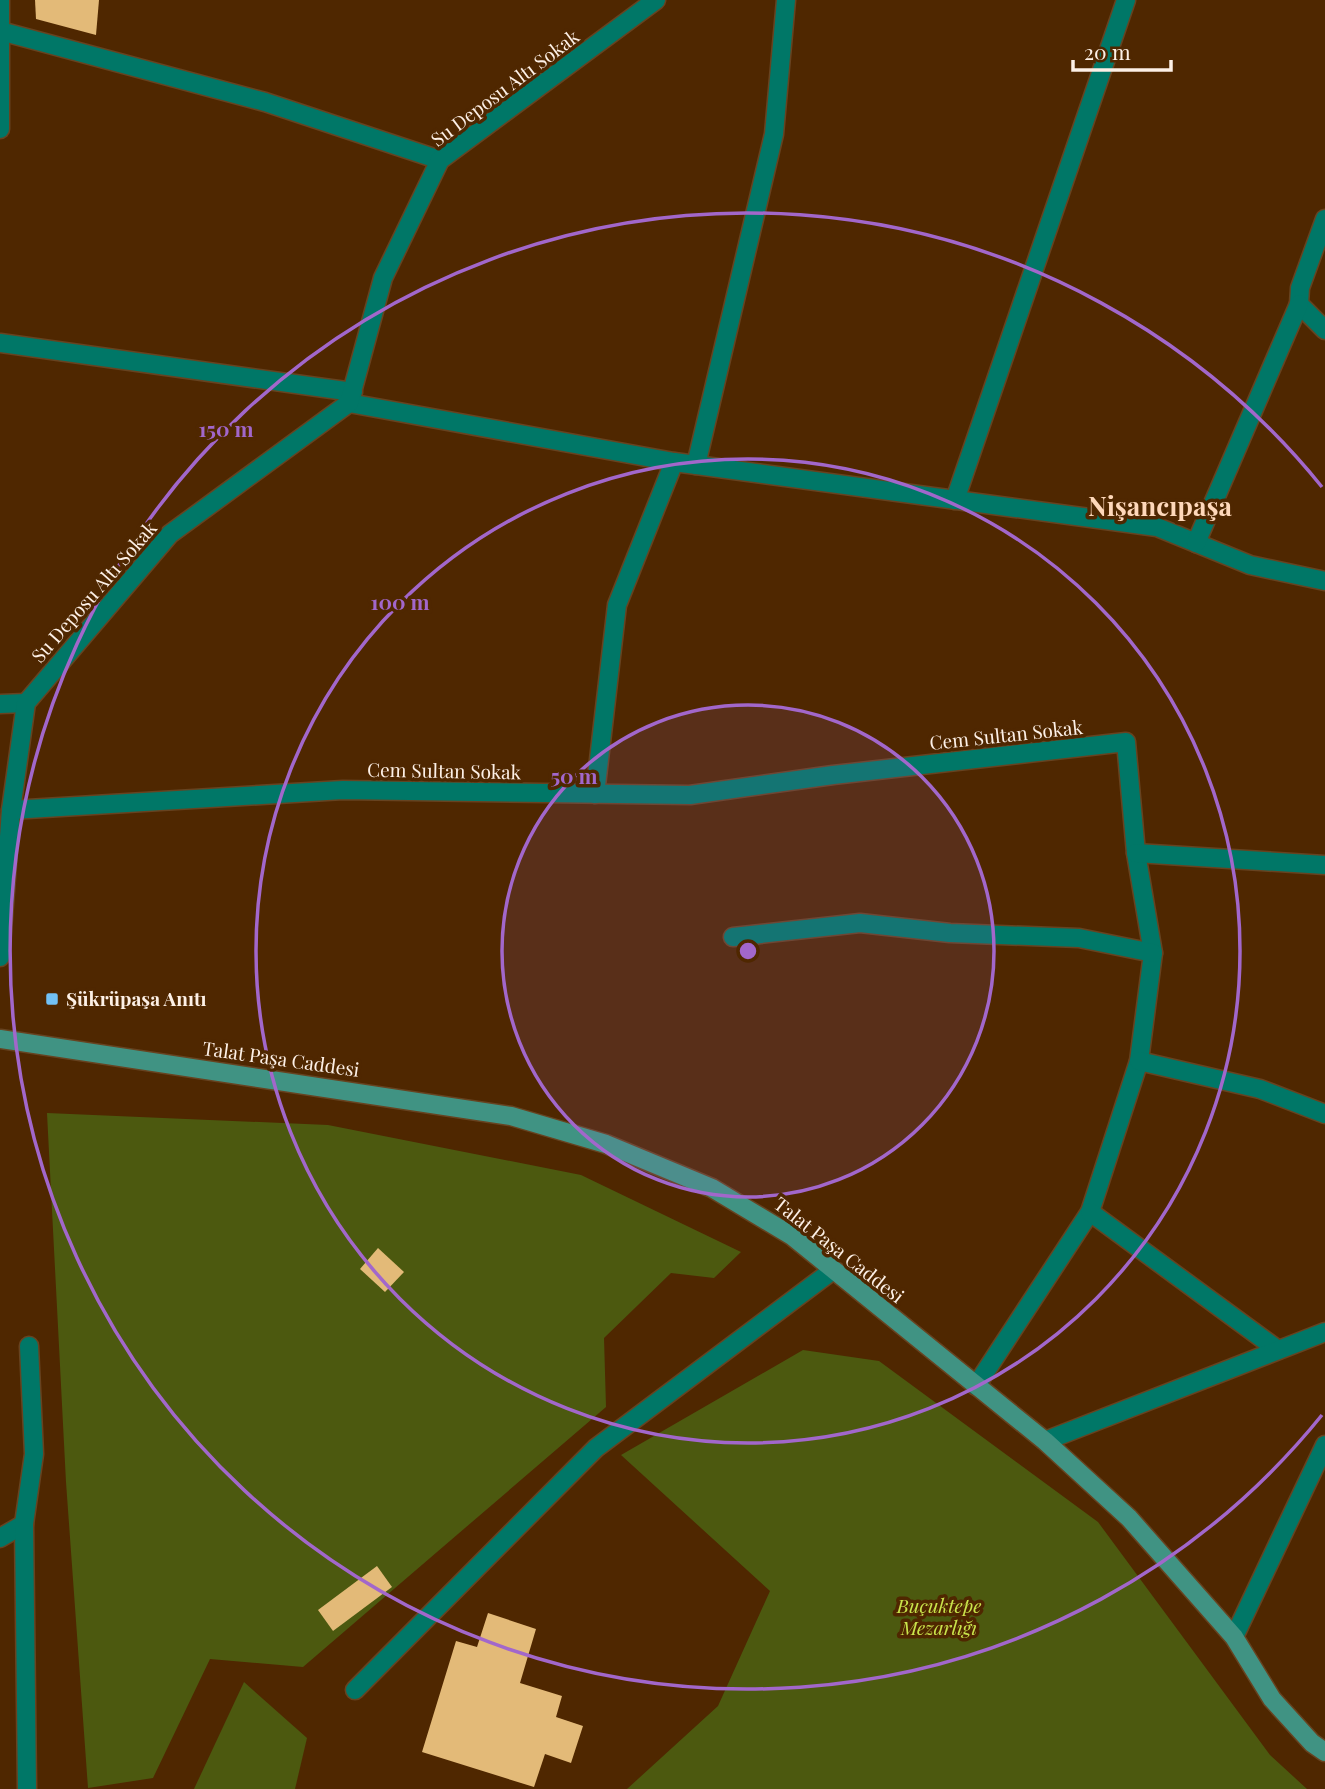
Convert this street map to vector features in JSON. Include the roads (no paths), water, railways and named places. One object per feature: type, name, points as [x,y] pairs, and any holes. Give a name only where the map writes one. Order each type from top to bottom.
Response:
[{"type":"main road","name":"Talat Paşa Caddesi","points":[[0,1039],[472,1109],[551,1126],[662,1165],[712,1188],[792,1236],[1045,1441],[1129,1518],[1234,1637],[1272,1699],[1312,1743],[1325,1752]]},
{"type":"street","points":[[0,129],[1,0]]},
{"type":"street","name":"Su Deposu Altı Sokak","points":[[26,703],[170,534],[351,397],[383,278],[440,160],[656,0]]},
{"type":"street","points":[[696,465],[774,134],[786,0]]},
{"type":"street","points":[[955,500],[1126,0]]},
{"type":"street","points":[[0,31],[265,102],[440,160]]},
{"type":"street","points":[[1196,542],[1299,303],[1300,288],[1325,219]]},
{"type":"street","points":[[1299,303],[1325,330]]},
{"type":"street","points":[[0,342],[351,397],[674,462],[1157,527],[1250,565],[1325,581]]},
{"type":"street","points":[[595,794],[617,605],[674,462]]},
{"type":"street","points":[[0,704],[26,703],[11,810],[0,957]]},
{"type":"street","name":"Cem Sultan Sokak","points":[[11,810],[343,790],[690,795],[833,775],[1126,742],[1136,853]]},
{"type":"street","points":[[976,1386],[1090,1212],[1139,1061],[1153,953],[1136,853],[1325,865]]},
{"type":"street","points":[[733,937],[860,923],[950,933],[1079,938],[1153,953]]},
{"type":"street","points":[[1139,1061],[1260,1089],[1325,1114]]},
{"type":"street","points":[[1090,1212],[1278,1350]]},
{"type":"street","points":[[355,1690],[596,1448],[833,1270]]},
{"type":"street","points":[[1045,1441],[1325,1332]]},
{"type":"street","points":[[27,1789],[24,1524],[34,1454],[29,1346]]},
{"type":"street","points":[[1234,1637],[1325,1445]]},
{"type":"street","points":[[0,1538],[24,1524]]},
{"type":"place","name":"Şükrüpaşa Anıtı","points":[[52,999]]},
{"type":"district","name":"Nişancıpaşa","points":[[1160,507]]},
{"type":"park label","name":"Buçuktepe Mezarlığı","points":[[939,1617]]}]
